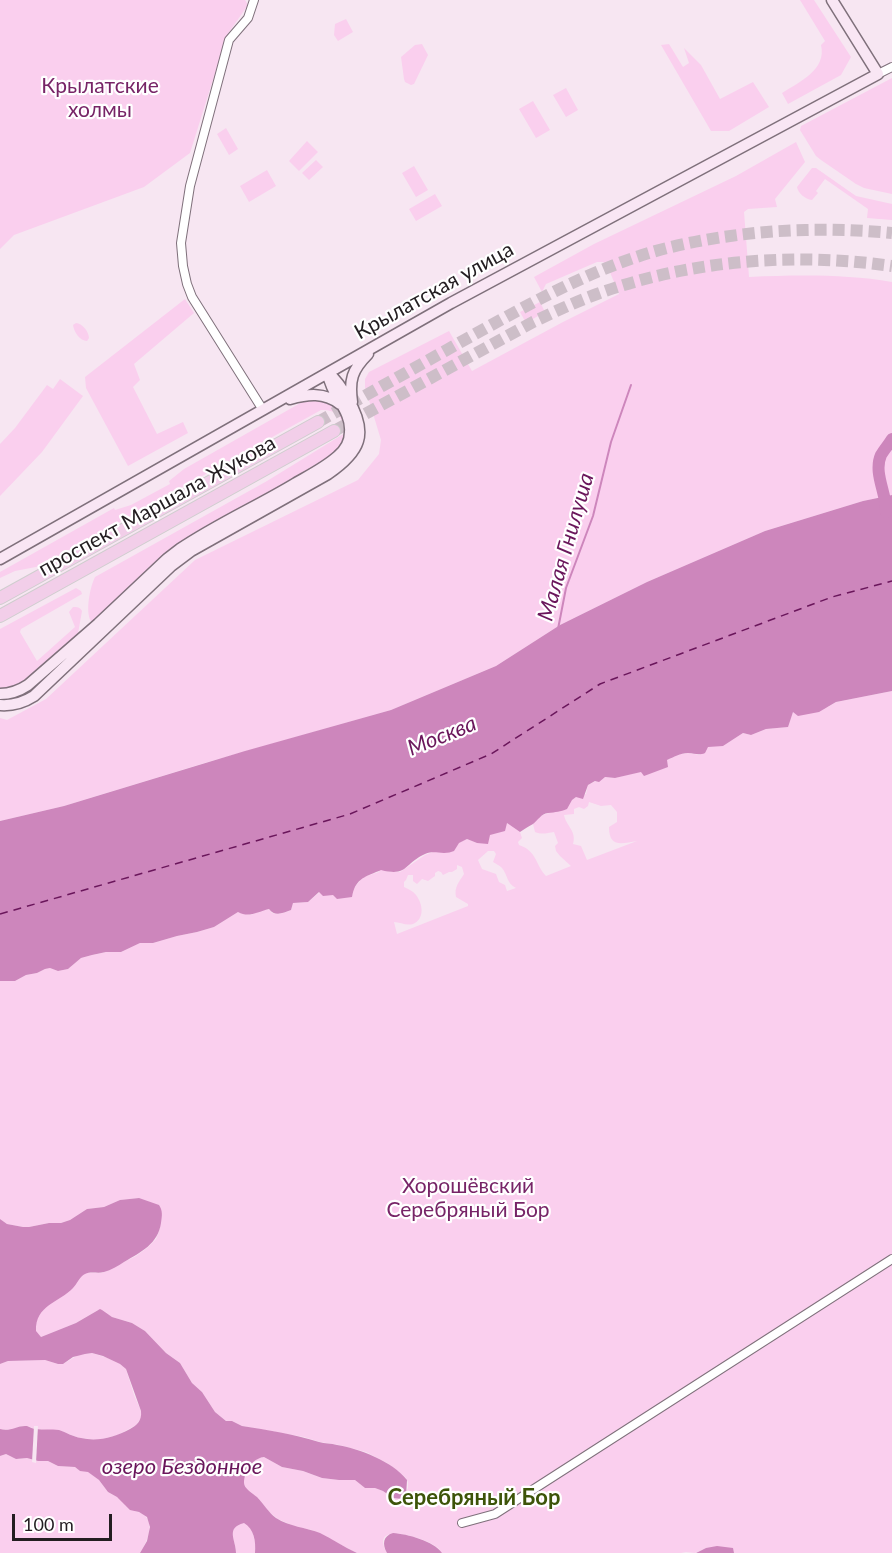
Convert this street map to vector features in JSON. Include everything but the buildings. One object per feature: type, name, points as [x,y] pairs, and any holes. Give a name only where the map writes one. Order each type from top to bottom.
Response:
[{"type":"main road","points":[[832,0],[879,74]]},
{"type":"main road","name":"Крылатская улица","points":[[0,559],[381,341],[879,74]]},
{"type":"main road","points":[[0,694],[18,691],[28,685],[180,549],[313,473],[339,455],[350,437],[349,410],[354,372],[359,363],[381,341]]},
{"type":"main road","points":[[328,373],[337,381],[349,410]]},
{"type":"main road","points":[[0,705],[23,703],[34,696],[184,556],[328,474],[340,466],[354,450],[360,435],[359,421],[340,403],[318,394],[309,394],[275,403]]},
{"type":"main road","name":"проспект Маршала Жукова","points":[[0,598],[318,422]]},
{"type":"main road","name":"проспект Маршала Жукова","points":[[3,615],[334,431]]},
{"type":"street","points":[[254,0],[248,18],[230,40],[192,176],[182,243],[183,266],[192,297],[263,410]]},
{"type":"street","name":"Крылатская улица","points":[[879,74],[892,67]]},
{"type":"street","points":[[462,1523],[495,1514],[892,1259]]},
{"type":"green space","name":"Крылатские холмы","points":[[0,0],[245,0],[248,5],[227,35],[190,153],[144,187],[14,235],[0,249]]},
{"type":"green space","points":[[800,0],[814,0],[851,57],[841,75],[788,104],[782,93],[803,80],[816,68],[822,54],[821,45],[825,41]]},
{"type":"green space","points":[[346,19],[353,32],[338,41],[334,35],[335,24]]},
{"type":"green space","points":[[422,44],[428,55],[414,84],[411,85],[405,82],[401,57],[415,45]]},
{"type":"green space","points":[[669,44],[683,67],[689,63],[684,48],[701,65],[720,99],[753,82],[769,107],[729,131],[711,131],[661,45]]},
{"type":"green space","points":[[892,78],[892,194],[864,188],[821,160],[816,156],[800,130],[801,126]]},
{"type":"green space","points":[[566,88],[578,110],[566,117],[553,95]]},
{"type":"green space","points":[[533,101],[550,130],[536,138],[519,109]]},
{"type":"green space","points":[[226,128],[238,149],[229,155],[217,134]]},
{"type":"green space","points":[[307,141],[318,152],[299,171],[289,161]]},
{"type":"green space","points":[[796,142],[805,162],[775,199],[777,207],[748,209],[744,212],[749,277],[839,276],[892,282],[892,495],[863,501],[765,531],[647,582],[560,625],[496,666],[391,710],[64,806],[0,821],[0,718],[7,720],[46,699],[195,560],[358,480],[379,454],[381,440],[365,387],[365,379],[369,372],[449,331],[472,371],[619,294],[607,265],[603,262],[597,262],[546,284],[542,292],[534,277],[594,244],[736,176]]},
{"type":"green space","points":[[316,160],[323,167],[309,180],[302,173]]},
{"type":"green space","points":[[414,166],[428,190],[416,197],[402,173]]},
{"type":"green space","points":[[812,168],[816,168],[856,196],[892,204],[892,220],[867,218],[868,209],[825,179],[812,200],[804,197],[797,187]]},
{"type":"green space","points":[[267,170],[276,186],[249,202],[240,186]]},
{"type":"green space","points":[[435,194],[442,206],[416,221],[409,209]]},
{"type":"green space","points":[[185,299],[194,313],[134,364],[140,380],[133,387],[157,434],[183,422],[188,433],[128,466],[86,388],[85,377]]},
{"type":"green space","points":[[540,302],[545,312],[526,323],[520,312]]},
{"type":"green space","points":[[81,324],[86,331],[89,336],[87,341],[76,333],[73,325]]},
{"type":"green space","points":[[60,379],[83,396],[42,452],[0,496],[0,444],[47,385],[53,389]]},
{"type":"green space","points":[[311,399],[324,401],[334,406],[341,414],[345,428],[336,414],[321,410],[114,525],[116,528],[111,531],[41,566],[15,571],[0,578],[0,572],[114,508],[115,510],[131,505],[170,484],[169,481],[184,469]]},
{"type":"green space","points":[[345,433],[340,446],[334,453],[273,492],[93,622],[91,621],[88,612],[89,599],[95,577],[267,481]]},
{"type":"green space","points":[[76,588],[82,594],[21,629],[20,632],[37,661],[75,627],[69,612],[73,607],[77,607],[82,611],[77,639],[16,688],[0,690],[0,629]]},
{"type":"green space","name":"Хорошёвский Серебряный Бор","points":[[892,691],[892,1553],[734,1553],[732,1548],[706,1548],[695,1553],[442,1553],[437,1547],[420,1539],[391,1534],[385,1537],[383,1543],[387,1553],[357,1553],[312,1530],[296,1527],[278,1519],[258,1498],[247,1491],[243,1482],[253,1463],[264,1457],[282,1467],[322,1478],[355,1480],[365,1488],[375,1488],[393,1498],[402,1499],[408,1488],[408,1482],[387,1463],[366,1452],[226,1421],[215,1412],[202,1392],[192,1383],[180,1363],[166,1353],[145,1331],[132,1323],[98,1310],[76,1323],[41,1337],[32,1330],[34,1314],[81,1273],[102,1273],[136,1256],[156,1239],[160,1228],[139,1198],[120,1200],[104,1207],[87,1209],[61,1223],[23,1227],[7,1224],[0,1219],[0,981],[15,981],[50,968],[58,971],[68,969],[81,958],[106,952],[121,952],[140,943],[153,943],[197,932],[214,927],[238,912],[251,915],[269,909],[272,913],[284,913],[291,910],[293,903],[308,902],[320,892],[354,888],[363,877],[379,872],[380,869],[400,872],[425,855],[467,839],[477,843],[507,823],[520,832],[522,838],[518,842],[519,845],[533,854],[546,876],[571,866],[556,851],[555,846],[558,843],[554,832],[542,834],[535,832],[533,824],[540,816],[586,794],[588,785],[604,777],[615,778],[642,771],[680,754],[700,755],[708,746],[723,746],[743,733],[751,735],[766,729],[787,727],[793,712],[828,707],[836,702]],"holes":[[[589,802],[601,806],[611,805],[617,812],[617,822],[609,827],[611,839],[614,842],[637,841],[587,860],[581,846],[573,844],[574,836],[564,815],[574,814],[574,809],[579,807],[584,809]],[[488,851],[494,851],[496,854],[493,862],[502,868],[510,884],[516,888],[507,891],[505,885],[499,882],[496,874],[482,869],[478,860]],[[457,865],[462,867],[464,874],[456,887],[456,897],[468,906],[397,934],[394,922],[413,924],[420,919],[421,915],[418,899],[413,892],[404,887],[408,875],[413,875],[413,881],[417,884],[422,879],[428,881],[438,871],[443,875],[457,869]]]},
{"type":"green space","points":[[92,1353],[108,1358],[126,1369],[141,1411],[142,1417],[136,1425],[118,1435],[99,1440],[79,1438],[61,1431],[35,1429],[27,1426],[12,1430],[0,1429],[0,1364],[8,1361],[45,1360],[63,1364],[78,1355]]},
{"type":"green space","points":[[6,1454],[16,1459],[48,1461],[58,1466],[75,1467],[80,1471],[88,1471],[108,1492],[147,1518],[150,1529],[140,1553],[0,1553],[0,1456]]},
{"type":"green space","points":[[241,1523],[246,1523],[253,1533],[255,1553],[236,1553],[233,1532]]},
{"type":"water","name":"Москва","points":[[892,495],[892,691],[836,702],[819,712],[798,716],[793,712],[788,727],[766,729],[751,735],[743,733],[723,746],[708,747],[703,754],[680,754],[667,760],[668,767],[644,776],[641,772],[615,778],[605,777],[599,782],[595,781],[588,785],[583,799],[576,797],[567,809],[543,815],[520,832],[507,823],[505,831],[490,835],[488,844],[467,839],[459,843],[454,851],[425,854],[401,871],[381,870],[368,875],[355,887],[352,897],[337,899],[333,895],[323,896],[319,892],[308,902],[293,903],[291,910],[282,913],[276,914],[269,909],[249,914],[238,912],[214,927],[197,932],[153,943],[140,943],[121,952],[106,952],[81,958],[68,969],[58,971],[50,968],[15,981],[0,981],[0,821],[64,806],[391,710],[496,666],[560,625],[647,582],[765,531],[863,501]]},
{"type":"water","name":"озеро Бездонное","points":[[139,1198],[159,1205],[161,1209],[162,1218],[156,1237],[142,1251],[112,1269],[102,1273],[83,1275],[68,1293],[44,1310],[37,1322],[36,1331],[41,1337],[76,1323],[100,1309],[112,1317],[132,1323],[145,1331],[166,1353],[180,1363],[192,1383],[202,1392],[215,1412],[226,1421],[356,1449],[393,1467],[407,1480],[406,1496],[402,1499],[393,1498],[375,1488],[365,1488],[355,1480],[322,1478],[282,1467],[264,1457],[254,1462],[247,1471],[245,1487],[276,1518],[320,1533],[357,1553],[255,1553],[254,1536],[244,1523],[238,1525],[233,1531],[236,1553],[140,1553],[147,1541],[150,1527],[147,1517],[130,1510],[88,1472],[80,1471],[75,1467],[58,1466],[48,1461],[16,1459],[6,1454],[0,1456],[0,1429],[27,1426],[35,1429],[59,1430],[75,1437],[100,1439],[135,1426],[141,1417],[141,1411],[126,1369],[103,1356],[85,1354],[73,1357],[63,1364],[45,1360],[8,1361],[0,1364],[0,1219],[7,1224],[23,1227],[61,1223],[87,1209],[104,1207],[120,1200]]},
{"type":"water","points":[[393,1533],[427,1542],[442,1553],[387,1553],[384,1541]]},
{"type":"water","points":[[717,1546],[733,1548],[734,1553],[696,1553],[706,1548]]},
{"type":"pier","points":[[34,1426],[38,1426],[36,1463],[32,1462]]},
{"type":"waterway","name":"Малая Гнилуша","points":[[558,629],[566,588],[593,516],[611,442],[631,385]]},
{"type":"waterway","points":[[886,512],[879,476],[879,462],[892,439]]},
{"type":"ferry route","points":[[0,914],[350,814],[491,754],[600,684],[832,597],[892,581]]},
{"type":"tunnel","points":[[318,422],[540,299],[589,275],[641,256],[695,242],[750,233],[807,230],[892,233]]},
{"type":"tunnel","points":[[334,431],[533,322],[589,297],[632,282],[669,273],[743,262],[818,260],[892,266]]},
{"type":"district","name":"Серебряный Бор","points":[[474,1498]]}]
